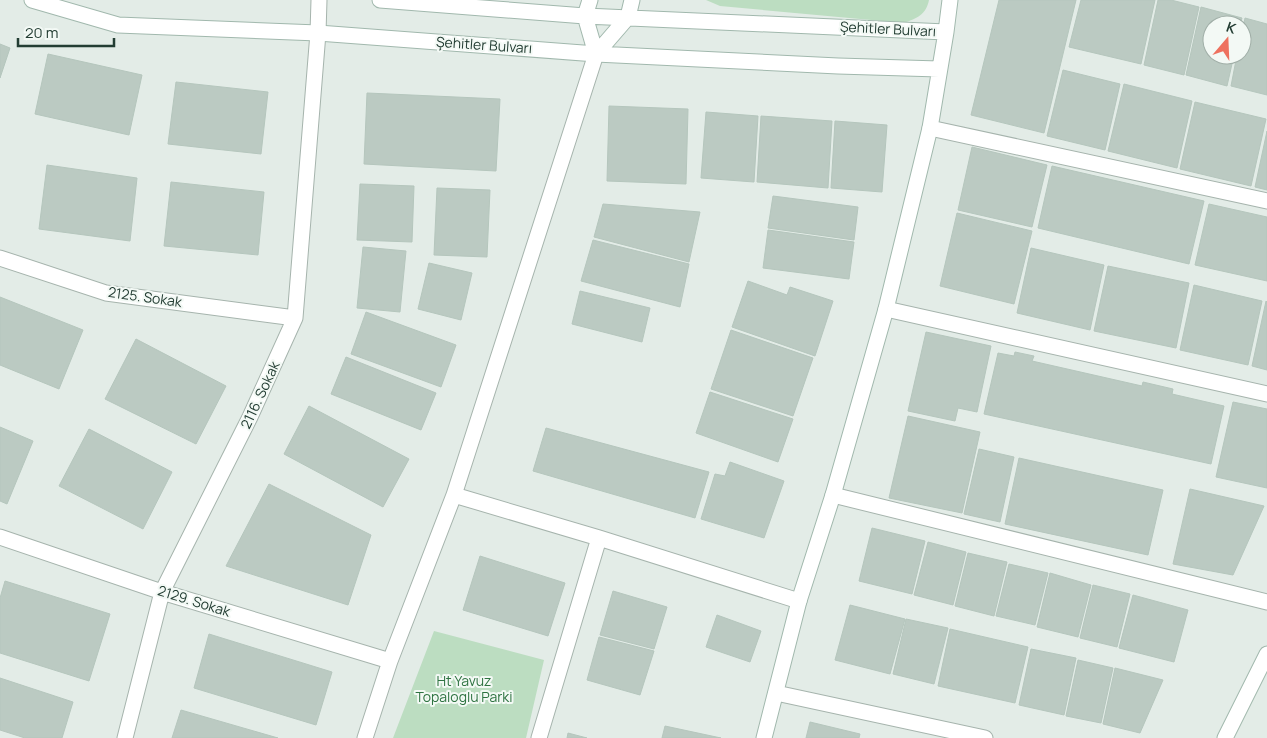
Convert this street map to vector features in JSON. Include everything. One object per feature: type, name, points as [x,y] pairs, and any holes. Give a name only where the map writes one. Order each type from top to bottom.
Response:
[{"type":"street","name":"Şehitler Bulvarı","points":[[32,0],[118,25],[318,33],[596,54],[939,69]]},
{"type":"street","name":"2116. Sokak","points":[[125,738],[162,592],[250,417],[295,318],[320,0]]},
{"type":"street","name":"Şehitler Bulvarı","points":[[380,0],[585,16],[946,32]]},
{"type":"street","points":[[590,0],[585,16],[596,54]]},
{"type":"street","points":[[365,738],[390,661],[454,496],[596,54],[628,18],[632,0]]},
{"type":"street","points":[[764,738],[799,600],[833,495],[886,309],[930,128],[950,0]]},
{"type":"street","points":[[930,128],[1267,201]]},
{"type":"street","name":"2125. Sokak","points":[[0,258],[106,293],[295,318]]},
{"type":"street","points":[[886,309],[1267,394]]},
{"type":"street","points":[[833,495],[1267,602]]},
{"type":"street","points":[[454,496],[599,538],[799,600]]},
{"type":"street","name":"2129. Sokak","points":[[0,537],[162,592],[390,661]]},
{"type":"street","points":[[539,738],[599,538]]},
{"type":"street","points":[[1225,738],[1267,654]]},
{"type":"street","points":[[776,693],[985,738]]},
{"type":"green space","points":[[706,0],[929,0],[923,13],[904,23],[720,6]]},
{"type":"green space","name":"Ht Yavuz Topaloglu Parki","points":[[434,631],[544,660],[526,738],[393,738]]},
{"type":"building","points":[[999,0],[1076,0],[1044,133],[971,115]]},
{"type":"building","points":[[1081,0],[1155,0],[1141,64],[1069,47]]},
{"type":"building","points":[[1158,0],[1171,0],[1199,7],[1184,75],[1144,65]]},
{"type":"building","points":[[1201,7],[1231,15],[1202,15],[1202,65],[1232,65],[1227,86],[1186,75]]},
{"type":"building","points":[[1252,20],[1267,24],[1267,95],[1231,86],[1235,65],[1252,65]]},
{"type":"building","points":[[0,44],[10,48],[0,78]]},
{"type":"building","points":[[48,54],[142,75],[129,135],[35,114]]},
{"type":"building","points":[[1063,70],[1120,84],[1105,150],[1047,136]]},
{"type":"building","points":[[176,82],[268,92],[261,154],[168,144]]},
{"type":"building","points":[[1124,84],[1192,101],[1177,168],[1108,151]]},
{"type":"building","points":[[367,93],[500,99],[496,171],[364,164]]},
{"type":"building","points":[[1195,102],[1266,119],[1251,186],[1180,169]]},
{"type":"building","points":[[609,106],[688,109],[686,184],[607,181]]},
{"type":"building","points":[[706,112],[758,116],[754,182],[701,178]]},
{"type":"building","points":[[761,116],[832,121],[828,188],[757,182]]},
{"type":"building","points":[[835,121],[887,125],[882,192],[831,188]]},
{"type":"building","points":[[1267,131],[1267,190],[1255,187]]},
{"type":"building","points":[[972,147],[1047,165],[1032,227],[958,210]]},
{"type":"building","points":[[47,165],[137,178],[130,241],[39,229]]},
{"type":"building","points":[[1052,166],[1204,201],[1189,264],[1038,228]]},
{"type":"building","points":[[171,182],[264,192],[258,255],[164,246]]},
{"type":"building","points":[[360,184],[414,186],[412,242],[357,240]]},
{"type":"building","points":[[437,188],[490,190],[487,257],[434,255]]},
{"type":"building","points":[[773,196],[858,207],[854,240],[768,228]]},
{"type":"building","points":[[603,204],[700,212],[689,262],[594,237]]},
{"type":"building","points":[[1209,204],[1267,217],[1267,281],[1195,265]]},
{"type":"building","points":[[957,213],[1032,231],[1014,304],[940,286]]},
{"type":"building","points":[[768,230],[854,242],[849,279],[763,268]]},
{"type":"building","points":[[593,240],[689,264],[680,307],[581,281]]},
{"type":"building","points":[[363,247],[406,251],[400,312],[357,308]]},
{"type":"building","points":[[1031,248],[1104,265],[1090,330],[1017,313]]},
{"type":"building","points":[[429,263],[472,273],[461,320],[418,309]]},
{"type":"building","points":[[1108,266],[1189,283],[1176,348],[1094,331]]},
{"type":"building","points":[[748,281],[787,295],[790,287],[833,301],[815,356],[732,327]]},
{"type":"building","points":[[1194,285],[1262,301],[1248,365],[1180,350]]},
{"type":"building","points":[[580,291],[650,308],[642,342],[572,324]]},
{"type":"building","points":[[0,297],[83,330],[59,389],[0,365]]},
{"type":"building","points":[[1267,302],[1267,370],[1252,366]]},
{"type":"building","points":[[366,312],[456,345],[441,387],[351,354]]},
{"type":"building","points":[[731,330],[813,358],[793,416],[711,389]]},
{"type":"building","points":[[926,332],[991,346],[977,412],[958,408],[955,421],[908,411]]},
{"type":"building","points":[[136,339],[226,386],[196,444],[105,399]]},
{"type":"building","points":[[1015,352],[1034,356],[1032,361],[1142,386],[1143,382],[1173,389],[1172,394],[1224,406],[1211,464],[984,414],[998,353],[1014,356]]},
{"type":"building","points":[[346,357],[436,393],[421,430],[331,394]]},
{"type":"building","points":[[710,392],[793,419],[778,462],[696,433]]},
{"type":"building","points":[[1233,402],[1267,409],[1267,488],[1216,477]]},
{"type":"building","points":[[309,406],[409,459],[383,507],[284,454]]},
{"type":"building","points":[[908,416],[980,432],[962,513],[889,498]]},
{"type":"building","points":[[0,427],[33,441],[7,504],[0,501]]},
{"type":"building","points":[[546,428],[709,472],[695,518],[533,471]]},
{"type":"building","points":[[89,429],[172,472],[143,529],[59,486]]},
{"type":"building","points":[[979,449],[1014,457],[1000,522],[964,514]]},
{"type":"building","points":[[1019,458],[1163,490],[1148,555],[1005,524]]},
{"type":"building","points":[[730,462],[784,481],[764,538],[701,519],[715,474],[725,476]]},
{"type":"building","points":[[269,484],[371,535],[348,605],[226,566]]},
{"type":"building","points":[[1190,489],[1264,506],[1233,575],[1173,564]]},
{"type":"building","points":[[872,528],[925,541],[912,594],[859,581]]},
{"type":"building","points":[[928,542],[966,552],[953,605],[914,595]]},
{"type":"building","points":[[968,553],[1007,562],[994,616],[955,606]]},
{"type":"building","points":[[480,556],[565,583],[548,636],[463,610]]},
{"type":"building","points":[[1009,564],[1048,573],[1035,625],[996,616]]},
{"type":"building","points":[[1050,573],[1091,585],[1078,637],[1037,627]]},
{"type":"building","points":[[5,581],[110,614],[89,681],[0,653],[0,598]]},
{"type":"building","points":[[1093,585],[1130,594],[1117,647],[1080,638]]},
{"type":"building","points":[[613,591],[667,607],[654,649],[600,635]]},
{"type":"building","points":[[1133,595],[1188,610],[1174,662],[1119,648]]},
{"type":"building","points":[[850,605],[905,619],[890,674],[835,660]]},
{"type":"building","points":[[717,615],[761,631],[750,662],[706,647]]},
{"type":"building","points":[[906,619],[948,628],[934,684],[893,674]]},
{"type":"building","points":[[950,629],[1028,647],[1015,703],[938,686]]},
{"type":"building","points":[[209,634],[332,672],[316,725],[194,688]]},
{"type":"building","points":[[599,637],[654,651],[640,695],[587,680]]},
{"type":"building","points":[[1031,649],[1076,658],[1064,715],[1019,705]]},
{"type":"building","points":[[1078,660],[1113,668],[1101,723],[1066,716]]},
{"type":"building","points":[[1115,668],[1163,680],[1140,733],[1103,724]]},
{"type":"building","points":[[0,678],[73,702],[62,738],[25,738],[0,730]]},
{"type":"building","points":[[181,710],[278,738],[172,738]]},
{"type":"building","points":[[810,722],[860,734],[859,738],[806,738]]},
{"type":"building","points":[[665,726],[721,738],[662,738]]},
{"type":"building","points":[[568,733],[587,738],[567,738]]}]
